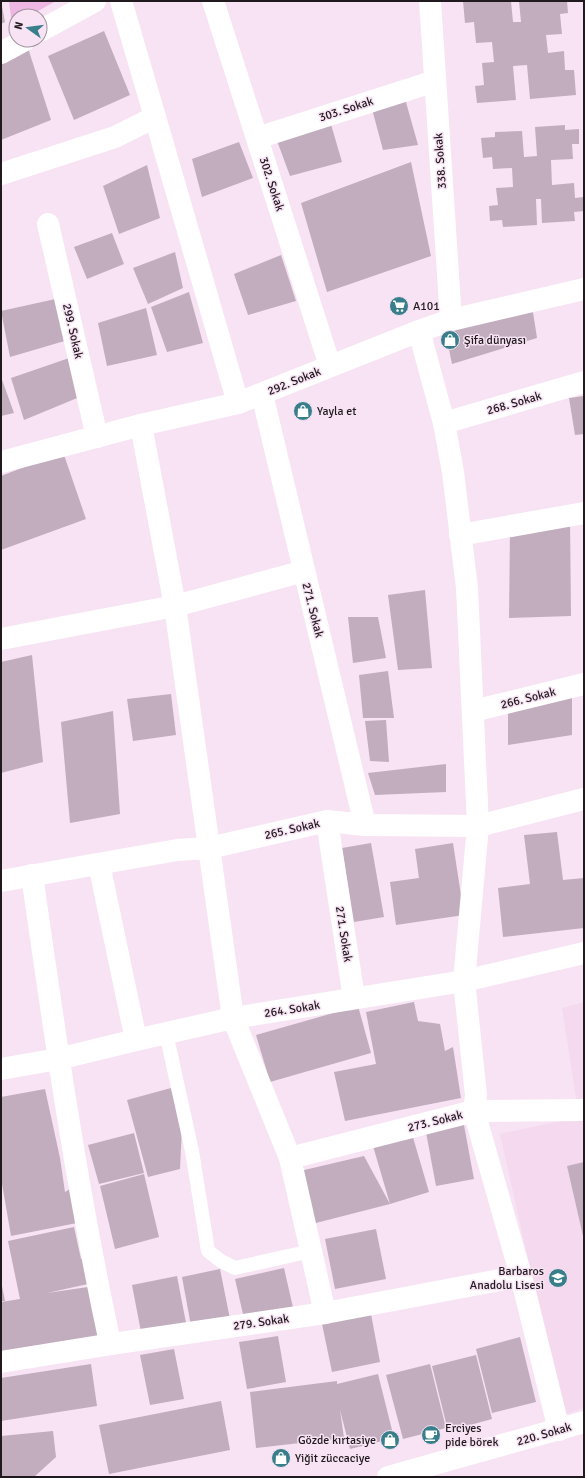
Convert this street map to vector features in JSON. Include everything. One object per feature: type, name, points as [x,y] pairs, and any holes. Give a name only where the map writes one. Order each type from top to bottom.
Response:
[{"type":"street","points":[[48,27],[95,1]]},
{"type":"street","points":[[121,1],[238,403]]},
{"type":"street","name":"302. Sokak","points":[[213,1],[330,366]]},
{"type":"street","name":"338. Sokak","points":[[430,1],[451,320]]},
{"type":"street","points":[[1,53],[10,48]]},
{"type":"street","name":"303. Sokak","points":[[257,138],[435,81]]},
{"type":"street","points":[[1,174],[115,137],[155,117]]},
{"type":"street","name":"299. Sokak","points":[[48,224],[97,437]]},
{"type":"street","name":"292. Sokak","points":[[1,462],[141,425],[238,403],[419,331],[451,320],[584,289]]},
{"type":"street","points":[[419,331],[444,423],[453,472],[467,588],[478,826],[464,981],[476,1095],[474,1111],[521,1276],[559,1430]]},
{"type":"street","name":"268. Sokak","points":[[444,423],[584,382]]},
{"type":"street","name":"271. Sokak","points":[[262,394],[365,826]]},
{"type":"street","points":[[141,425],[175,606],[233,1018],[290,1158],[325,1313]]},
{"type":"street","points":[[460,535],[584,513]]},
{"type":"street","points":[[1,639],[175,606],[304,571]]},
{"type":"street","name":"266. Sokak","points":[[473,711],[584,684]]},
{"type":"street","name":"265. Sokak","points":[[1,880],[177,850],[209,848],[327,821],[365,826],[478,826],[584,799]]},
{"type":"street","name":"271. Sokak","points":[[327,821],[354,998]]},
{"type":"street","points":[[99,864],[136,1040]]},
{"type":"street","points":[[32,875],[58,1059],[97,1282],[109,1338],[112,1344]]},
{"type":"street","name":"264. Sokak","points":[[1,1069],[58,1059],[233,1018],[464,981],[584,953]]},
{"type":"street","name":"273. Sokak","points":[[290,1158],[474,1111],[584,1110]]},
{"type":"street","name":"279. Sokak","points":[[1,1362],[325,1313],[521,1276]]},
{"type":"street","name":"220. Sokak","points":[[388,1477],[584,1422]]},
{"type":"lane","points":[[166,1033],[192,1151],[208,1251],[221,1261],[235,1268],[311,1251]]},
{"type":"shaded area","points":[[9,1],[56,1],[43,8],[10,8]]},
{"type":"shaded area","name":"Barbaros Anadolu Lisesi","points":[[584,1002],[584,1408],[563,1415],[500,1134],[579,1117],[562,1008]]},
{"type":"building","points":[[1,1],[5,22],[1,24]]},
{"type":"building","points":[[463,1],[511,1],[513,22],[521,22],[519,1],[567,1],[568,13],[560,14],[562,34],[546,35],[548,53],[564,51],[565,70],[574,70],[576,95],[530,99],[527,65],[513,66],[516,100],[477,103],[475,86],[484,85],[482,63],[494,62],[492,42],[476,43],[474,22],[465,23]]},
{"type":"building","points":[[104,31],[130,95],[74,120],[48,56]]},
{"type":"building","points":[[28,48],[51,120],[1,140],[1,63]]},
{"type":"building","points":[[404,95],[418,145],[383,150],[372,109]]},
{"type":"building","points":[[330,121],[342,162],[290,176],[276,138]]},
{"type":"building","points":[[565,125],[565,130],[579,129],[579,144],[572,144],[573,159],[551,160],[552,185],[574,183],[575,198],[584,197],[584,211],[574,212],[575,221],[542,223],[541,199],[536,199],[537,225],[503,227],[502,220],[490,221],[489,206],[498,205],[496,188],[513,187],[512,168],[493,169],[492,157],[483,158],[481,138],[495,137],[495,132],[522,131],[524,157],[537,156],[535,127]]},
{"type":"building","points":[[239,142],[253,178],[202,197],[192,159]]},
{"type":"building","points":[[411,162],[431,256],[327,292],[301,203]]},
{"type":"building","points":[[147,165],[160,218],[119,234],[103,186]]},
{"type":"building","points":[[112,233],[124,264],[87,279],[74,247]]},
{"type":"building","points":[[175,252],[183,288],[148,304],[133,268]]},
{"type":"building","points":[[281,255],[296,301],[248,315],[234,274]]},
{"type":"building","points":[[189,292],[203,343],[167,352],[151,307]]},
{"type":"building","points":[[60,298],[68,340],[10,357],[1,311]]},
{"type":"building","points":[[532,306],[537,338],[452,364],[445,330]]},
{"type":"building","points":[[146,308],[157,355],[107,366],[98,323]]},
{"type":"building","points":[[75,356],[82,396],[24,420],[11,378]]},
{"type":"building","points":[[1,377],[14,413],[1,416]]},
{"type":"building","points":[[584,396],[584,434],[575,435],[569,398]]},
{"type":"building","points":[[63,452],[86,519],[1,550],[1,476]]},
{"type":"building","points":[[570,519],[571,616],[509,618],[510,530]]},
{"type":"building","points":[[425,590],[432,668],[398,670],[388,595]]},
{"type":"building","points":[[348,617],[378,617],[386,658],[353,663]]},
{"type":"building","points":[[32,655],[43,762],[1,773],[1,662]]},
{"type":"building","points":[[388,671],[394,718],[363,718],[359,675]]},
{"type":"building","points":[[572,692],[572,735],[508,745],[508,708]]},
{"type":"building","points":[[171,694],[176,735],[133,741],[127,699]]},
{"type":"building","points":[[113,711],[120,814],[70,823],[61,722]]},
{"type":"building","points":[[386,720],[389,762],[370,761],[365,721]]},
{"type":"building","points":[[446,764],[446,792],[375,795],[368,773]]},
{"type":"building","points":[[557,832],[563,880],[584,878],[584,928],[503,937],[498,888],[530,884],[524,835]]},
{"type":"building","points":[[371,843],[384,917],[354,922],[342,848]]},
{"type":"building","points":[[453,843],[464,915],[396,925],[390,882],[419,878],[415,849]]},
{"type":"building","points":[[414,1002],[418,1021],[440,1024],[445,1051],[453,1047],[461,1098],[345,1121],[334,1072],[376,1064],[366,1012]]},
{"type":"building","points":[[358,1006],[371,1053],[270,1082],[256,1035]]},
{"type":"building","points":[[171,1088],[182,1127],[180,1169],[148,1177],[127,1100]]},
{"type":"building","points":[[45,1089],[60,1158],[65,1192],[70,1189],[77,1223],[11,1236],[1,1178],[1,1097]]},
{"type":"building","points":[[463,1120],[474,1179],[436,1186],[425,1127]]},
{"type":"building","points":[[134,1133],[144,1173],[99,1184],[88,1145]]},
{"type":"building","points":[[412,1134],[429,1192],[390,1204],[373,1146]]},
{"type":"building","points":[[364,1156],[390,1204],[312,1224],[300,1171]]},
{"type":"building","points":[[584,1162],[584,1236],[583,1236],[567,1166]]},
{"type":"building","points":[[144,1174],[159,1237],[115,1249],[100,1186]]},
{"type":"building","points":[[74,1227],[81,1259],[91,1257],[97,1282],[47,1293],[88,1287],[101,1339],[1,1361],[1,1302],[20,1299],[8,1241]]},
{"type":"building","points":[[376,1229],[386,1279],[335,1289],[325,1239]]},
{"type":"building","points":[[284,1268],[294,1312],[245,1323],[235,1279]]},
{"type":"building","points":[[220,1269],[230,1319],[191,1326],[182,1277]]},
{"type":"building","points":[[177,1276],[186,1323],[141,1332],[132,1285]]},
{"type":"building","points":[[1,1281],[5,1301],[1,1301]]},
{"type":"building","points":[[371,1314],[380,1362],[332,1372],[322,1324]]},
{"type":"building","points":[[278,1336],[286,1382],[247,1389],[239,1342]]},
{"type":"building","points":[[520,1337],[536,1402],[492,1413],[476,1349]]},
{"type":"building","points":[[174,1349],[184,1399],[150,1405],[140,1355]]},
{"type":"building","points":[[476,1355],[492,1419],[448,1431],[432,1366]]},
{"type":"building","points":[[91,1364],[97,1406],[1,1421],[1,1378]]},
{"type":"building","points":[[430,1364],[446,1428],[403,1439],[386,1375]]},
{"type":"building","points":[[378,1374],[394,1438],[350,1449],[340,1410],[344,1438],[256,1448],[250,1392],[337,1381],[337,1384]]},
{"type":"building","points":[[221,1401],[230,1450],[109,1474],[99,1425]]},
{"type":"building","points":[[53,1431],[56,1457],[34,1477],[1,1477],[1,1436]]},
{"type":"place","name":"A101","points":[[399,306]]},
{"type":"place","name":"Şifa dünyası","points":[[450,340]]},
{"type":"place","name":"Yayla et","points":[[303,411]]},
{"type":"place","name":"Barbaros Anadolu Lisesi","points":[[558,1278]]},
{"type":"place","name":"Erciyes pide börek","points":[[431,1435]]},
{"type":"place","name":"Gözde kırtasiye","points":[[390,1440]]},
{"type":"place","name":"Yiğit züccaciye","points":[[281,1458]]}]
